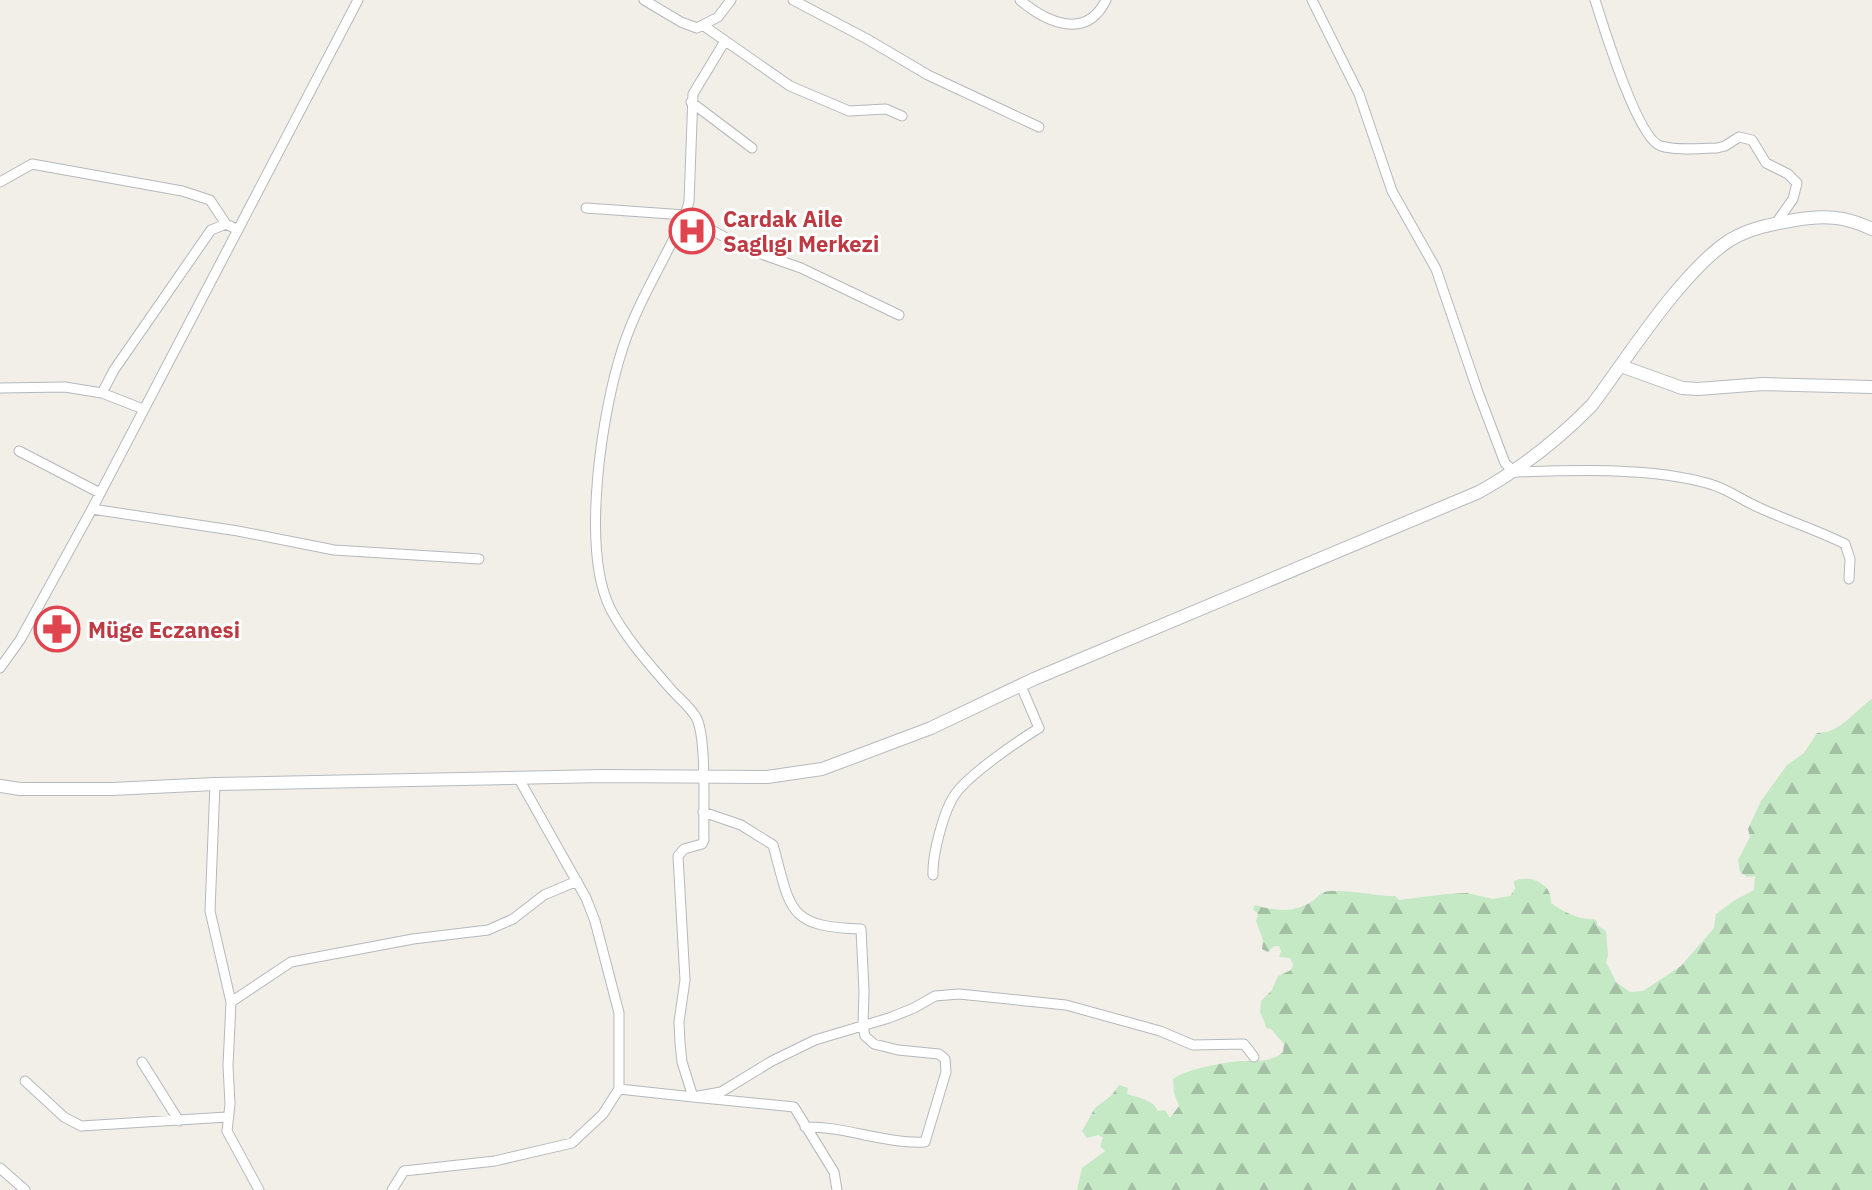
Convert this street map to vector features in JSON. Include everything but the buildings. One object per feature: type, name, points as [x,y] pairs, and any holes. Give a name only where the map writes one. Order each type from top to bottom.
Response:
[{"type":"main road","points":[[0,786],[20,789],[112,789],[215,784],[767,777],[822,769],[931,728],[1021,686],[1479,492],[1514,472],[1554,442],[1592,405],[1669,303],[1711,256],[1744,233],[1820,215],[1844,218],[1872,229]]},
{"type":"main road","points":[[1621,366],[1682,388],[1763,384],[1872,387]]},
{"type":"street","points":[[0,668],[20,640],[92,509],[358,0]]},
{"type":"street","points":[[644,0],[697,28],[718,17],[731,0]]},
{"type":"street","points":[[793,0],[928,75],[1039,127]]},
{"type":"street","points":[[1020,0],[1039,16],[1058,23],[1090,19],[1106,0]]},
{"type":"street","points":[[1312,0],[1359,94],[1392,191],[1436,269],[1505,463],[1514,472],[1613,472],[1712,484],[1845,544],[1850,559],[1849,579]]},
{"type":"street","points":[[1595,0],[1613,55],[1648,137],[1661,147],[1717,148],[1739,137],[1752,140],[1766,163],[1788,174],[1797,183],[1793,199],[1776,223]]},
{"type":"street","points":[[704,26],[790,86],[849,111],[886,109],[902,116]]},
{"type":"street","points":[[693,1097],[682,1062],[680,1043],[679,1022],[685,980],[678,856],[684,849],[702,844],[702,742],[696,718],[622,629],[603,592],[597,557],[601,452],[617,366],[634,318],[685,215],[689,202],[691,102],[725,41]]},
{"type":"street","points":[[691,102],[752,148]]},
{"type":"street","points":[[0,182],[32,164],[182,191],[210,200],[226,224],[238,230]]},
{"type":"street","points":[[586,208],[685,215],[744,248],[801,268],[899,315]]},
{"type":"street","points":[[102,393],[114,370],[211,230],[226,224]]},
{"type":"street","points":[[0,388],[65,387],[102,393],[143,409]]},
{"type":"street","points":[[19,451],[100,493]]},
{"type":"street","points":[[92,509],[238,531],[334,550],[479,559]]},
{"type":"street","points":[[933,875],[932,863],[943,823],[956,793],[1005,751],[1039,728],[1021,686]]},
{"type":"street","points":[[392,1190],[404,1171],[495,1161],[572,1143],[603,1114],[619,1089],[619,1013],[595,921],[577,881],[519,779]]},
{"type":"street","points":[[215,784],[210,911],[231,1002],[227,1131],[259,1190]]},
{"type":"street","points":[[703,812],[741,825],[773,845],[790,902],[801,919],[834,928],[861,929],[865,1036],[874,1044],[939,1054],[945,1059],[946,1072],[925,1142],[805,1127]]},
{"type":"street","points":[[231,1002],[291,962],[413,939],[488,930],[513,919],[544,895],[577,881]]},
{"type":"street","points":[[693,1097],[721,1092],[772,1061],[815,1040],[914,1008],[935,996],[959,994],[1066,1005],[1160,1031],[1193,1045],[1244,1044],[1254,1057]]},
{"type":"street","points":[[142,1062],[179,1121]]},
{"type":"street","points":[[25,1081],[76,1125],[227,1117]]},
{"type":"street","points":[[619,1089],[794,1107],[834,1172],[837,1190]]},
{"type":"street","points":[[0,1168],[25,1190]]},
{"type":"green space","points":[[1872,699],[1872,1190],[1077,1190],[1082,1168],[1105,1151],[1100,1146],[1103,1137],[1087,1138],[1082,1131],[1095,1108],[1119,1085],[1128,1088],[1127,1094],[1149,1101],[1158,1111],[1165,1110],[1170,1118],[1179,1106],[1173,1079],[1178,1076],[1225,1063],[1268,1059],[1283,1052],[1284,1044],[1267,1028],[1260,1012],[1261,1001],[1272,990],[1278,976],[1291,970],[1293,964],[1290,958],[1279,957],[1279,946],[1268,952],[1262,949],[1263,940],[1256,921],[1258,914],[1253,909],[1255,905],[1276,910],[1290,909],[1304,906],[1322,893],[1332,891],[1395,896],[1399,900],[1467,893],[1493,899],[1510,896],[1515,889],[1514,881],[1533,880],[1544,885],[1555,906],[1577,917],[1597,921],[1597,925],[1606,931],[1606,962],[1616,982],[1630,992],[1643,991],[1681,966],[1714,928],[1716,914],[1754,890],[1755,876],[1747,877],[1740,872],[1738,860],[1750,837],[1748,829],[1761,801],[1787,765],[1804,753],[1817,733],[1840,725]]},
{"type":"place","name":"Cardak Aile Saglıgı Merkezi","points":[[692,231]]},
{"type":"place","name":"Müge Eczanesi","points":[[57,629]]}]
